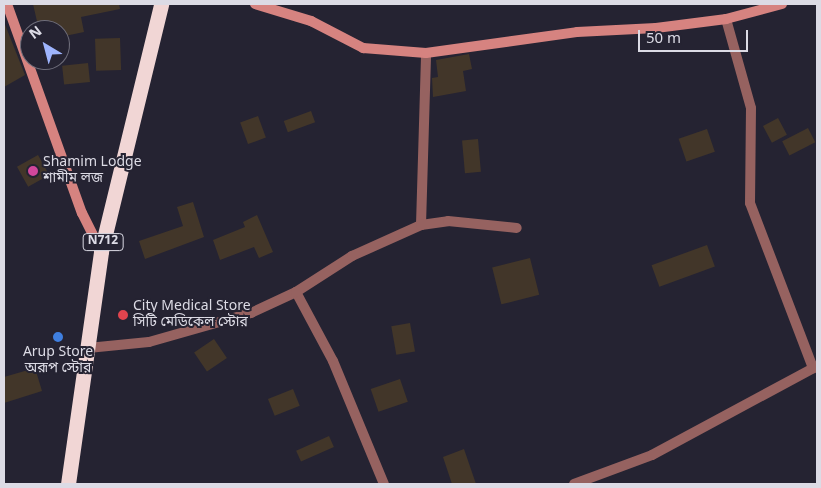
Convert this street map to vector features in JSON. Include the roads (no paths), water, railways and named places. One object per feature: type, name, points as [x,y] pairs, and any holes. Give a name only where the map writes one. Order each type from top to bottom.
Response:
[{"type":"highway","name":"N712","points":[[68,484],[101,251],[161,4]]},
{"type":"street","points":[[7,4],[82,213],[101,251]]},
{"type":"street","points":[[255,4],[311,21],[363,48],[426,53],[577,32],[656,28],[726,19],[782,4]]},
{"type":"street","points":[[574,484],[652,455],[815,367],[750,203],[751,108],[726,19]]},
{"type":"street","points":[[421,225],[426,53]]},
{"type":"street","points":[[88,348],[159,340],[251,313],[296,292],[352,256],[421,225],[448,222],[517,228]]},
{"type":"street","points":[[296,292],[333,361],[384,484]]},
{"type":"place","name":"Shamim Lodge শামীম লজ","points":[[33,171]]},
{"type":"place","name":"City Medical Store সিটি মেডিকেল স্টোর","points":[[123,315]]},
{"type":"place","name":"Arup Store অরূপ স্টোর","points":[[58,337]]}]
